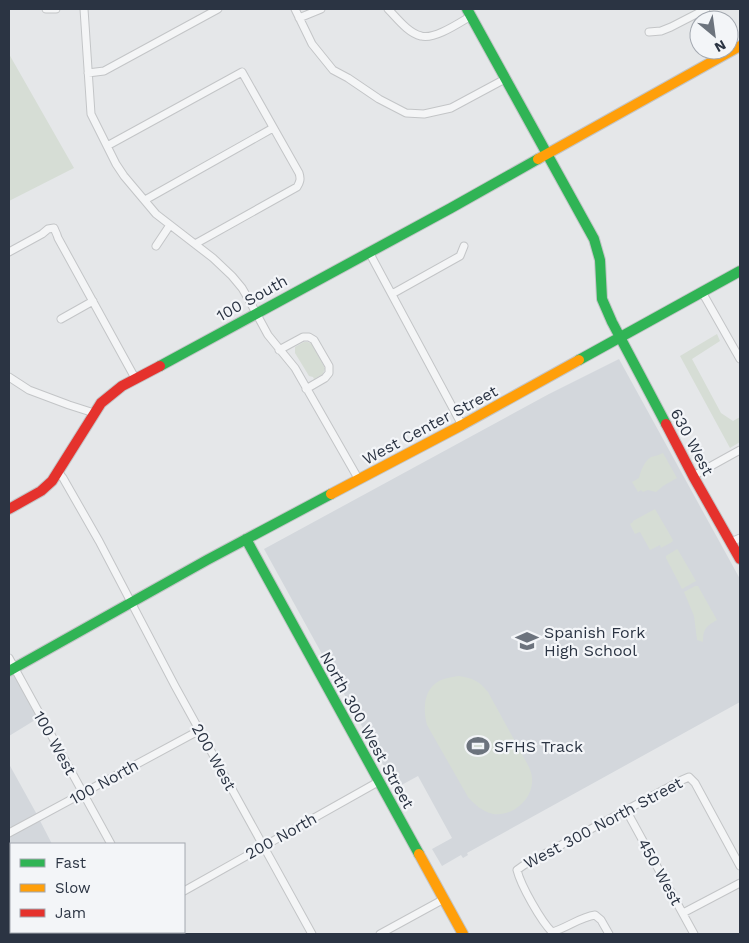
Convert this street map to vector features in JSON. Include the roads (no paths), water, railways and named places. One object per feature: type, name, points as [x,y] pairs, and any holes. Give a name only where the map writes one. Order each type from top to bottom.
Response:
[{"type":"street","points":[[46,9],[56,9]]},
{"type":"street","points":[[84,9],[91,114],[124,176],[156,214],[214,258],[246,294],[268,335],[295,368],[359,480]]},
{"type":"street","points":[[295,9],[312,44],[332,70],[406,113],[424,114],[451,108],[505,79]]},
{"type":"street","points":[[299,18],[321,9]]},
{"type":"street","points":[[388,9],[402,25],[422,37],[431,36],[445,30],[469,12]]},
{"type":"street","points":[[649,32],[661,31],[671,27],[706,9]]},
{"type":"street","points":[[88,73],[104,71],[213,10]]},
{"type":"street","name":"630 West","points":[[469,12],[594,239],[600,260],[602,299],[620,338],[693,476],[736,540],[740,558]]},
{"type":"street","name":"100 South","points":[[9,509],[41,491],[52,480],[101,403],[122,386],[369,252],[740,46]]},
{"type":"street","points":[[107,146],[242,72],[299,174],[300,183],[297,187],[195,244]]},
{"type":"street","points":[[145,200],[273,128]]},
{"type":"street","points":[[156,246],[170,224]]},
{"type":"street","points":[[9,252],[48,229],[54,228],[92,301],[136,378]]},
{"type":"street","points":[[392,294],[460,256],[464,246]]},
{"type":"street","points":[[369,252],[462,425]]},
{"type":"street","name":"West Center Street","points":[[11,669],[246,539],[462,425],[740,271]]},
{"type":"street","points":[[702,292],[740,359]]},
{"type":"street","points":[[61,319],[92,301]]},
{"type":"street","points":[[279,350],[303,337],[309,337],[314,340],[329,366],[329,373],[325,378],[306,388]]},
{"type":"street","points":[[9,377],[29,390],[94,413]]},
{"type":"street","points":[[693,476],[740,450]]},
{"type":"street","name":"200 West","points":[[58,472],[67,484],[119,578],[175,686],[312,934]]},
{"type":"street","name":"North 300 West Street","points":[[246,539],[463,934]]},
{"type":"street","name":"100 West","points":[[9,658],[11,669],[110,843]]},
{"type":"street","name":"100 North","points":[[9,833],[200,730]]},
{"type":"street","name":"West 300 North Street","points":[[609,934],[601,920],[595,915],[587,916],[562,930],[552,932],[546,926],[519,879],[517,870],[690,777],[740,866]]},
{"type":"street","name":"200 North","points":[[185,890],[378,782]]},
{"type":"street","name":"450 West","points":[[626,810],[694,934]]},
{"type":"street","points":[[683,913],[740,883]]},
{"type":"street","points":[[380,934],[444,899]]},
{"type":"place","name":"Spanish Fork High School","points":[[527,641]]},
{"type":"place","name":"SFHS Track","points":[[478,746]]}]
